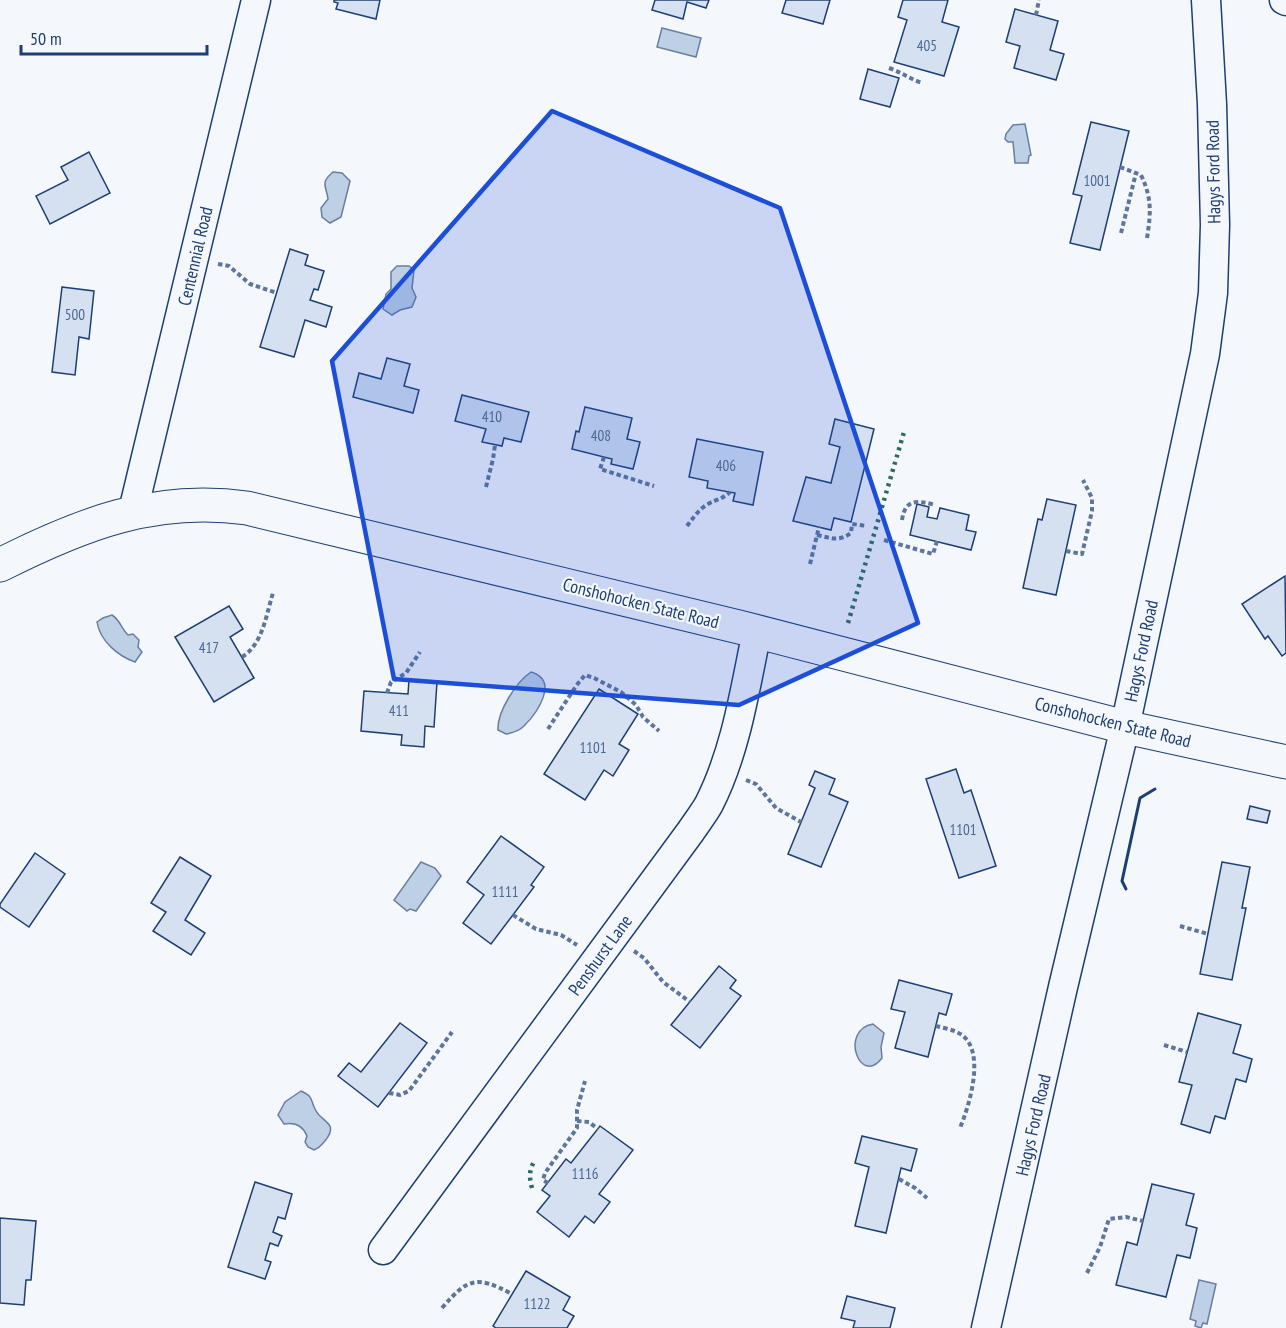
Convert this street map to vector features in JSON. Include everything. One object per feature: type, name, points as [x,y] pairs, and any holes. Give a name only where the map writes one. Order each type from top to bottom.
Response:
[{"type":"main road","name":"Conshohocken State Road","points":[[0,565],[73,530],[133,511],[191,504],[219,504],[247,508],[757,631],[1125,726],[1286,762]]},
{"type":"street","name":"Centennial Road","points":[[133,511],[256,0]]},
{"type":"street","name":"Hagys Ford Road","points":[[986,1328],[1125,726],[1205,354],[1213,293],[1214,192],[1206,0]]},
{"type":"street","name":"Penshurst Lane","points":[[383,1250],[692,831],[709,804],[723,770],[738,720],[757,631]]},
{"type":"path","points":[[1036,15],[1039,0]]},
{"type":"path","points":[[889,68],[903,72],[911,79],[921,83]]},
{"type":"path","points":[[1120,166],[1141,175],[1148,191],[1151,215],[1147,238]]},
{"type":"path","points":[[1121,233],[1136,173]]},
{"type":"path","points":[[194,258],[229,266],[250,284],[277,293]]},
{"type":"path","points":[[486,487],[495,445]]},
{"type":"path","points":[[604,457],[600,469],[654,486]]},
{"type":"path","points":[[1066,551],[1082,554],[1092,511],[1092,498],[1083,480]]},
{"type":"path","points":[[687,526],[696,513],[709,503],[720,501],[730,492]]},
{"type":"path","points":[[902,520],[904,511],[914,502],[935,505]]},
{"type":"path","points":[[817,535],[834,540],[843,539],[851,533],[852,524],[867,526]]},
{"type":"path","points":[[810,564],[819,527]]},
{"type":"path","points":[[884,540],[933,554],[937,542]]},
{"type":"path","points":[[242,657],[250,652],[260,636],[273,593]]},
{"type":"path","points":[[387,693],[391,682],[406,673],[420,651]]},
{"type":"path","points":[[548,729],[585,675],[621,692],[636,705],[643,717],[659,730]]},
{"type":"path","points":[[723,770],[756,784],[776,808],[801,822]]},
{"type":"path","points":[[513,915],[536,929],[644,958],[663,982],[690,1002]]},
{"type":"path","points":[[1180,926],[1208,934]]},
{"type":"path","points":[[936,1026],[964,1036],[972,1047],[975,1072],[969,1105],[960,1128]]},
{"type":"path","points":[[389,1093],[400,1095],[409,1091],[453,1032]]},
{"type":"path","points":[[1164,1045],[1187,1052]]},
{"type":"path","points":[[548,1183],[543,1180],[545,1173],[577,1128],[576,1110],[585,1081]]},
{"type":"path","points":[[577,1121],[589,1122],[598,1129]]},
{"type":"path","points":[[899,1179],[927,1198]]},
{"type":"path","points":[[1087,1273],[1100,1247],[1109,1219],[1126,1216],[1143,1221]]},
{"type":"path","points":[[442,1308],[459,1288],[468,1283],[483,1282],[512,1294]]},
{"type":"highlighted area","points":[[552,111],[780,208],[918,623],[739,705],[394,679],[332,361]]},
{"type":"water","points":[[662,28],[701,38],[696,57],[657,47]]},
{"type":"water","points":[[1025,124],[1031,155],[1028,163],[1015,163],[1013,142],[1005,139],[1006,134],[1013,125]]},
{"type":"water","points":[[333,172],[342,173],[350,181],[341,217],[330,223],[322,217],[321,208],[328,199],[325,182]]},
{"type":"water","points":[[397,266],[409,266],[414,270],[412,288],[416,297],[412,307],[392,315],[383,309],[386,294],[391,289],[391,272]]},
{"type":"water","points":[[112,615],[128,635],[133,634],[139,640],[138,647],[142,652],[135,662],[116,652],[99,629],[97,622]]},
{"type":"water","points":[[531,672],[540,676],[544,682],[545,689],[540,705],[524,726],[515,732],[506,734],[498,730],[504,706],[514,690]]},
{"type":"water","points":[[421,862],[435,868],[441,876],[416,911],[410,909],[407,911],[394,900]]},
{"type":"water","points":[[873,1024],[884,1033],[881,1047],[882,1058],[874,1065],[867,1066],[856,1054],[855,1045],[857,1036],[863,1028]]},
{"type":"water","points":[[301,1091],[310,1097],[318,1114],[328,1123],[331,1130],[325,1141],[314,1150],[305,1142],[307,1136],[301,1127],[295,1124],[284,1124],[278,1115],[285,1102]]},
{"type":"water","points":[[1199,1280],[1216,1284],[1207,1324],[1203,1323],[1201,1328],[1195,1326],[1196,1321],[1190,1319]]},
{"type":"building","points":[[334,0],[380,0],[376,19],[336,9],[338,3]]},
{"type":"building","points":[[655,0],[709,0],[706,8],[687,2],[683,19],[652,10]]},
{"type":"building","points":[[786,0],[830,0],[823,24],[782,13]]},
{"type":"building","points":[[903,0],[948,0],[942,22],[959,27],[944,76],[894,62],[907,20],[898,17]]},
{"type":"building","points":[[1015,9],[1058,21],[1050,50],[1064,54],[1056,80],[1014,68],[1020,46],[1006,42]]},
{"type":"building","points":[[868,69],[899,78],[890,107],[860,99]]},
{"type":"building","points":[[1091,122],[1129,131],[1100,250],[1070,243],[1082,196],[1073,194]]},
{"type":"building","points":[[89,152],[110,193],[50,224],[36,196],[68,180],[61,167]]},
{"type":"building","points":[[290,249],[308,255],[305,265],[324,271],[318,290],[314,289],[310,300],[332,307],[326,327],[305,320],[294,357],[260,347]]},
{"type":"building","points":[[62,287],[94,291],[89,339],[79,337],[75,375],[52,372]]},
{"type":"building","points":[[387,358],[410,364],[404,386],[419,390],[413,413],[353,397],[359,373],[381,379]]},
{"type":"building","points":[[462,395],[529,412],[521,442],[504,438],[502,446],[482,442],[486,429],[455,421]]},
{"type":"building","points":[[585,407],[632,418],[627,439],[640,442],[633,469],[611,464],[612,459],[572,449]]},
{"type":"building","points":[[835,419],[874,429],[851,522],[834,518],[831,530],[793,521],[806,477],[831,483],[840,447],[829,444]]},
{"type":"building","points":[[697,439],[763,452],[753,505],[733,501],[735,493],[707,488],[708,481],[689,477]]},
{"type":"building","points":[[1047,499],[1076,505],[1056,595],[1023,588],[1038,519],[1042,520]]},
{"type":"building","points":[[917,504],[929,507],[927,517],[937,519],[940,508],[969,515],[966,530],[976,532],[971,550],[910,535]]},
{"type":"building","points":[[1285,576],[1286,653],[1282,656],[1268,636],[1265,639],[1242,604]]},
{"type":"building","points":[[229,606],[243,629],[230,637],[254,678],[214,702],[175,637]]},
{"type":"building","points":[[409,680],[437,682],[434,727],[425,726],[424,747],[401,745],[402,735],[361,731],[364,691],[408,694]]},
{"type":"building","points":[[599,689],[638,714],[619,744],[629,750],[613,776],[604,770],[585,800],[544,774]]},
{"type":"building","points":[[956,769],[964,793],[971,790],[996,866],[959,878],[926,779]]},
{"type":"building","points":[[815,771],[835,779],[829,794],[848,802],[821,867],[788,854],[815,788],[809,785]]},
{"type":"building","points":[[1250,806],[1270,811],[1267,823],[1247,819]]},
{"type":"building","points":[[501,836],[544,867],[531,885],[534,887],[491,944],[463,923],[484,895],[467,882]]},
{"type":"building","points":[[35,853],[65,874],[29,927],[0,907],[0,904]]},
{"type":"building","points":[[180,857],[211,876],[185,920],[205,933],[191,955],[153,931],[166,912],[151,903]]},
{"type":"building","points":[[1222,862],[1250,867],[1242,908],[1246,908],[1232,980],[1200,974]]},
{"type":"building","points":[[719,966],[736,980],[730,988],[741,996],[700,1048],[671,1025]]},
{"type":"building","points":[[899,980],[952,994],[946,1015],[939,1013],[928,1057],[895,1048],[905,1012],[891,1009]]},
{"type":"building","points":[[1198,1013],[1241,1025],[1233,1053],[1252,1059],[1246,1082],[1236,1079],[1225,1119],[1215,1116],[1210,1133],[1181,1124],[1192,1085],[1179,1082]]},
{"type":"building","points":[[400,1023],[427,1043],[378,1107],[338,1076],[349,1063],[361,1072]]},
{"type":"building","points":[[600,1126],[633,1150],[599,1194],[610,1202],[594,1223],[585,1216],[569,1237],[537,1212],[550,1196],[542,1190],[566,1159],[571,1163]]},
{"type":"building","points":[[862,1136],[917,1149],[911,1171],[901,1168],[886,1233],[855,1226],[869,1167],[855,1163]]},
{"type":"building","points":[[255,1182],[292,1194],[285,1219],[278,1217],[273,1232],[282,1236],[278,1246],[270,1243],[265,1260],[271,1262],[265,1279],[228,1267]]},
{"type":"building","points":[[1152,1184],[1194,1194],[1186,1225],[1197,1228],[1190,1258],[1177,1255],[1166,1297],[1116,1285],[1127,1242],[1137,1245]]},
{"type":"building","points":[[0,1218],[36,1221],[31,1280],[26,1280],[24,1305],[0,1303]]},
{"type":"building","points":[[526,1271],[570,1297],[563,1310],[574,1316],[567,1328],[496,1328],[493,1326]]},
{"type":"building","points":[[847,1296],[895,1308],[890,1328],[853,1328],[855,1321],[841,1318]]},
{"type":"hedge","points":[[848,623],[904,432]]},
{"type":"hedge","points":[[532,1188],[530,1174],[535,1160]]},
{"type":"wall","points":[[1126,889],[1122,881],[1140,798],[1155,789]]}]
